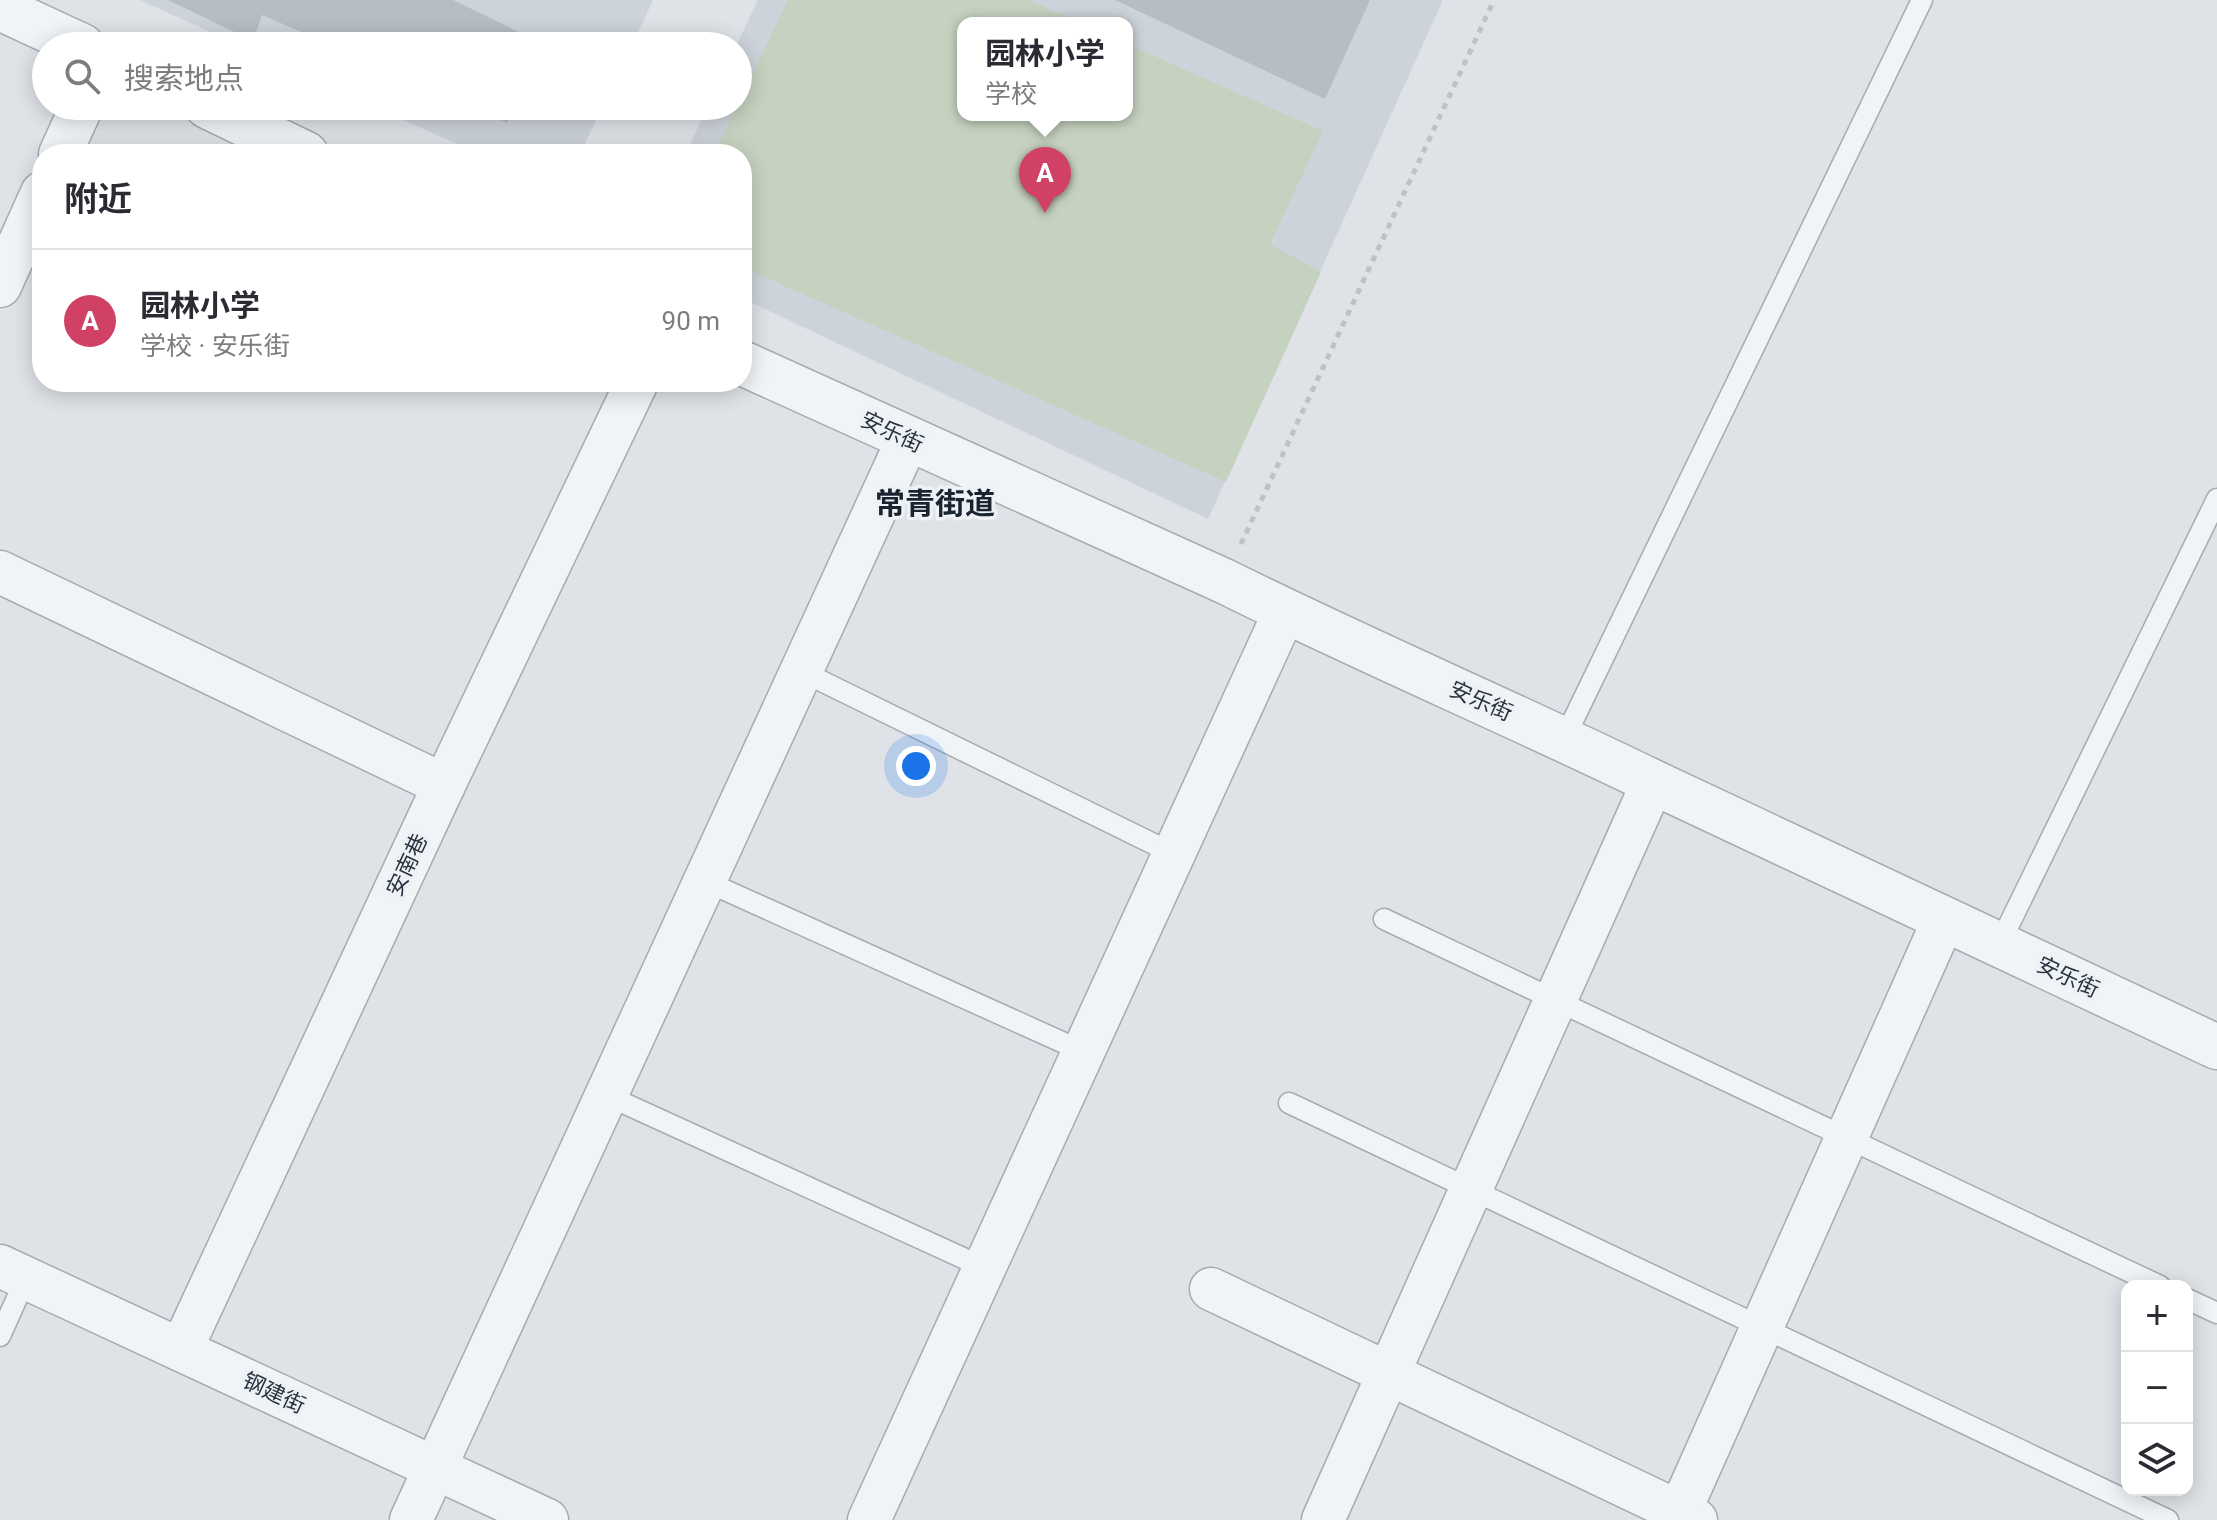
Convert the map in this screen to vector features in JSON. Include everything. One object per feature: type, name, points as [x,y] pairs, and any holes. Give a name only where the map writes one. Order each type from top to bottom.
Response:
[{"type":"street","points":[[0,8],[52,32]]},
{"type":"street","points":[[65,144],[76,120]]},
{"type":"street","points":[[236,120],[285,144]]},
{"type":"street","points":[[0,286],[32,215]]},
{"type":"street","name":"安乐街","points":[[752,368],[1224,581],[2217,1047]]},
{"type":"street","name":"安南巷","points":[[181,1350],[444,785],[632,392]]},
{"type":"street","points":[[411,1520],[908,439]]},
{"type":"street","points":[[0,572],[444,785]]},
{"type":"street","points":[[869,1520],[1285,611]]},
{"type":"street","points":[[1323,1520],[1653,782]]},
{"type":"street","points":[[1211,1289],[1684,1517],[1762,1328],[1944,919]]},
{"type":"street","name":"钢建街","points":[[13,1272],[547,1520]]},
{"type":"lane","points":[[1564,739],[1922,0]]},
{"type":"lane","points":[[1999,945],[2217,499]]},
{"type":"lane","points":[[801,671],[1174,854]]},
{"type":"lane","points":[[705,881],[1084,1052]]},
{"type":"lane","points":[[1384,919],[2147,1280]]},
{"type":"lane","points":[[606,1095],[985,1268]]},
{"type":"lane","points":[[1289,1103],[2168,1520]]},
{"type":"lane","points":[[0,1336],[13,1272]]},
{"type":"lane","points":[[2193,1302],[2217,1313]]},
{"type":"path","points":[[1224,581],[1494,0]]},
{"type":"shaded area","points":[[140,0],[653,0],[638,32],[210,32]]},
{"type":"shaded area","points":[[758,0],[1443,0],[1208,519],[752,303],[752,144],[690,144],[701,120],[752,120],[752,32],[743,32]]},
{"type":"shaded area","points":[[404,120],[596,120],[585,144],[457,144]]},
{"type":"green space","points":[[788,0],[1029,0],[1067,17],[957,17],[957,121],[1133,121],[1133,47],[1323,131],[1270,244],[1321,272],[1226,482],[752,271],[752,144],[719,144],[730,120],[752,120],[752,75]]},
{"type":"building","points":[[168,0],[453,0],[519,32],[301,32],[262,15],[256,32],[234,32]]},
{"type":"building","points":[[1115,0],[1370,0],[1325,99]]},
{"type":"place","name":"园林小学","points":[[1045,213]]},
{"type":"district","name":"常青街道","points":[[935,503]]}]
